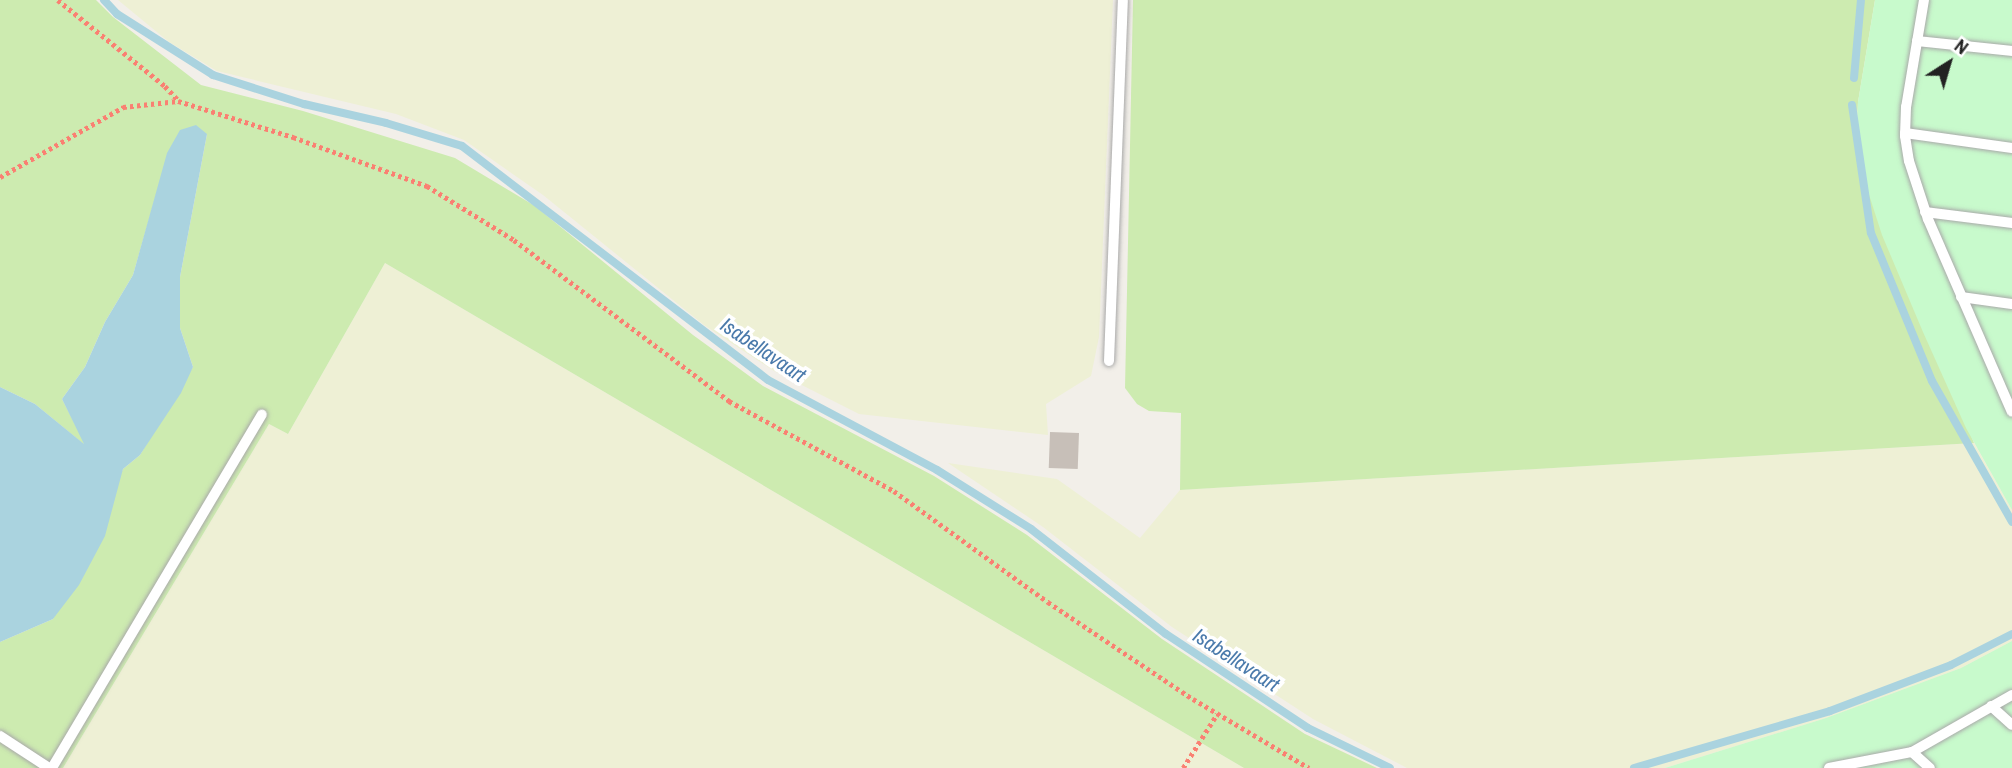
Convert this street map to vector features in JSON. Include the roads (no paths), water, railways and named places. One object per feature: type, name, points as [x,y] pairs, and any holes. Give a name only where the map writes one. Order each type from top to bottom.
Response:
[{"type":"lane","points":[[1109,361],[1123,0]]},
{"type":"lane","points":[[1924,0],[1905,133],[1909,161],[1925,212],[1961,297],[2007,389],[2012,412]]},
{"type":"lane","points":[[1917,41],[2012,51]]},
{"type":"lane","points":[[1905,133],[2012,148]]},
{"type":"lane","points":[[1925,212],[2012,223]]},
{"type":"lane","points":[[1961,297],[2012,304]]},
{"type":"lane","points":[[0,736],[51,768],[262,415]]},
{"type":"lane","points":[[1829,768],[1913,752],[2012,695]]},
{"type":"lane","points":[[1991,706],[2012,725]]},
{"type":"lane","points":[[1913,752],[1930,768]]},
{"type":"water","points":[[196,125],[207,134],[180,277],[180,328],[193,367],[181,393],[140,455],[123,469],[105,536],[79,585],[53,619],[0,642],[0,387],[35,404],[84,444],[62,399],[85,367],[105,322],[133,275],[167,153],[180,130]]},
{"type":"waterway","name":"Isabellavaart","points":[[104,0],[117,14],[213,75],[304,104],[386,123],[462,146],[768,380],[937,470],[1031,529],[1166,634],[1308,728],[1390,768]]},
{"type":"waterway","points":[[1854,78],[1861,0]]},
{"type":"waterway","points":[[1852,105],[1871,233],[1932,381],[2012,522]]},
{"type":"waterway","points":[[1634,768],[1830,711],[1951,665],[2012,634]]}]
